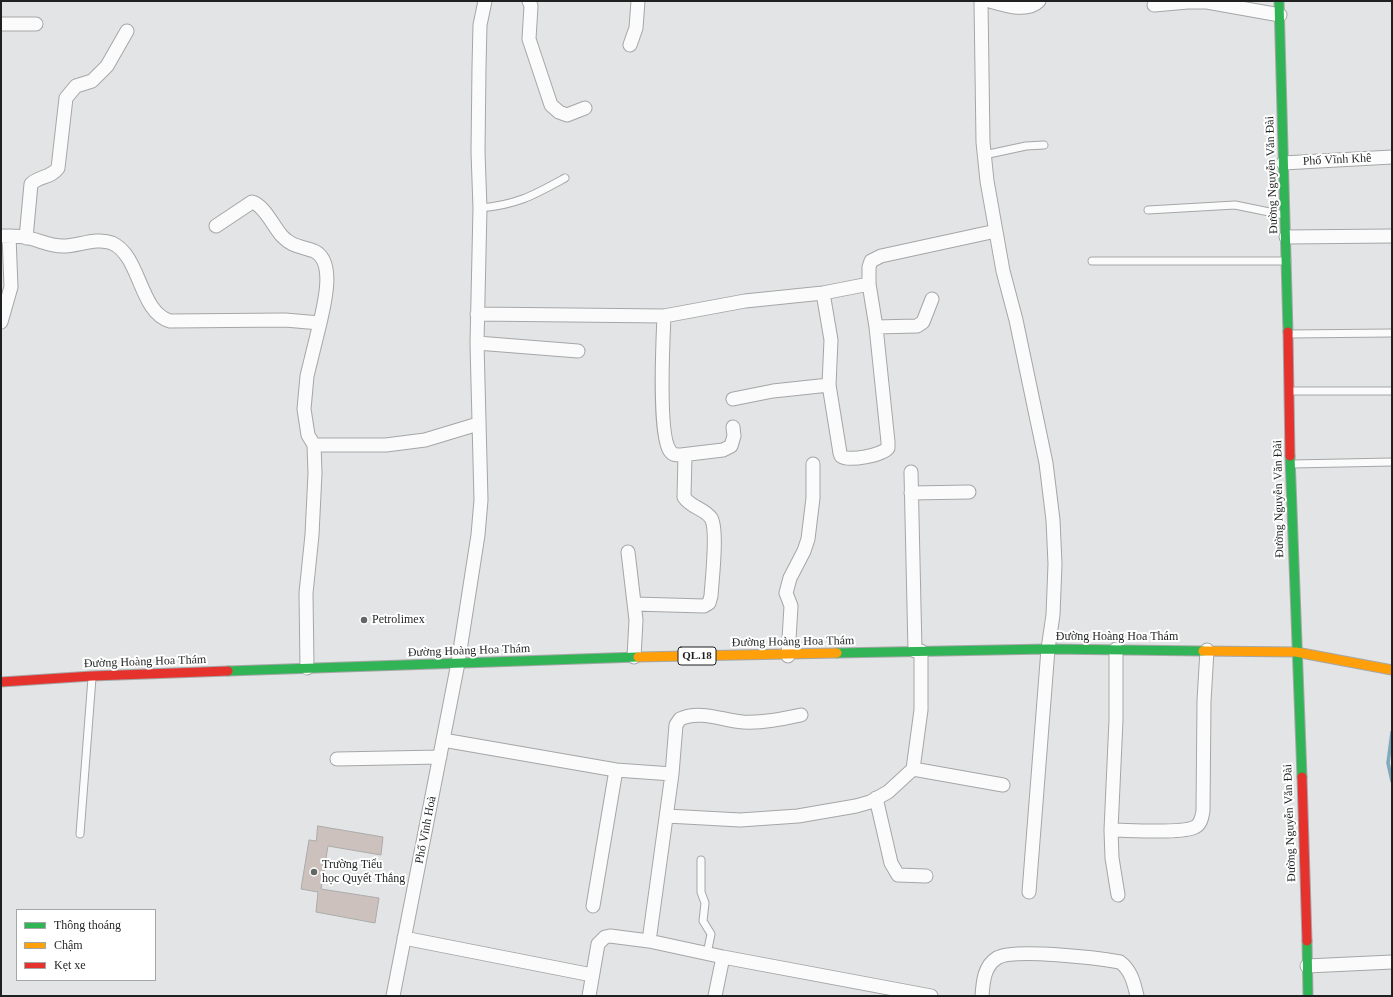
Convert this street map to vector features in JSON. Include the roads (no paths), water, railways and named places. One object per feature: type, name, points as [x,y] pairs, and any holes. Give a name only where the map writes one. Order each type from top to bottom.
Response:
[{"type":"main road","name":"Đường Nguyễn Văn Đài","points":[[1279,1],[1287,261],[1290,464],[1308,996]]},
{"type":"main road","name":"Đường Hoàng Hoa Thám","points":[[1,682],[92,676],[634,657],[788,656],[918,651],[1048,649],[1296,652],[1392,670]]},
{"type":"street","name":"Phố Vĩnh Hoà","points":[[393,996],[458,663],[478,535],[481,500],[477,342],[480,208],[478,152],[479,67],[480,25],[485,1]]},
{"type":"street","points":[[529,1],[531,6],[529,39],[551,105],[559,112],[567,115],[585,108]]},
{"type":"street","points":[[630,45],[636,28],[638,1]]},
{"type":"street","points":[[981,1],[981,81],[984,155],[996,231],[1046,463],[1054,520],[1056,564],[1053,615],[1048,649],[1029,892]]},
{"type":"street","points":[[990,1],[1024,8],[1039,1]]},
{"type":"street","points":[[1154,5],[1207,2],[1280,14]]},
{"type":"street","points":[[1,24],[36,24]]},
{"type":"street","points":[[26,238],[31,184],[35,180],[51,175],[58,168],[66,98],[76,86],[92,81],[102,71],[127,31]]},
{"type":"street","name":"Phố Vĩnh Khê","points":[[1283,163],[1392,157]]},
{"type":"street","points":[[216,226],[252,202],[260,206],[274,227],[287,241],[295,246],[315,252],[320,257],[328,274],[320,323],[307,376],[305,391],[308,435],[314,445],[315,497],[306,593],[307,668]]},
{"type":"street","points":[[822,293],[831,340],[829,385],[841,456],[848,459],[881,454],[885,452],[888,442],[876,327],[869,284],[869,267],[871,261],[881,256],[996,231]]},
{"type":"street","points":[[1,322],[11,287],[11,263],[5,236],[26,238],[53,246],[66,246],[94,241],[112,243],[120,249],[128,260],[155,311],[162,318],[170,321],[285,320],[320,323]]},
{"type":"street","points":[[1286,237],[1392,236]]},
{"type":"street","points":[[477,314],[664,316],[745,301],[822,293],[869,284]]},
{"type":"street","points":[[876,327],[917,326],[923,322],[932,299]]},
{"type":"street","points":[[664,316],[663,418],[670,450],[675,455],[723,450],[731,446],[734,436],[733,427]]},
{"type":"street","points":[[477,342],[578,351]]},
{"type":"street","points":[[733,399],[774,391],[829,385]]},
{"type":"street","points":[[314,445],[386,445],[425,440],[478,424]]},
{"type":"street","points":[[634,604],[704,606],[709,603],[713,524],[706,512],[691,506],[684,497],[685,455]]},
{"type":"street","points":[[788,656],[791,606],[786,593],[790,578],[804,551],[808,539],[813,498],[813,464]]},
{"type":"street","points":[[667,816],[740,820],[798,816],[856,806],[888,792],[913,769],[921,710],[911,472]]},
{"type":"street","points":[[911,493],[970,492]]},
{"type":"street","points":[[628,552],[636,620],[634,657]]},
{"type":"street","points":[[1116,649],[1116,720],[1111,830],[1112,858],[1118,895]]},
{"type":"street","points":[[1111,830],[1151,831],[1187,829],[1195,827],[1201,821],[1203,811],[1204,701],[1207,650]]},
{"type":"street","points":[[649,941],[667,816],[676,725],[680,719],[683,717],[696,715],[743,722],[772,721],[801,716]]},
{"type":"street","points":[[443,740],[616,770],[672,774]]},
{"type":"street","points":[[337,759],[440,757]]},
{"type":"street","points":[[913,769],[1003,785]]},
{"type":"street","points":[[592,906],[616,770]]},
{"type":"street","points":[[876,798],[891,863],[896,872],[898,875],[926,876]]},
{"type":"street","points":[[589,996],[598,944],[605,937],[649,941],[707,954],[931,996]]},
{"type":"street","points":[[404,938],[592,975]]},
{"type":"street","points":[[982,996],[984,977],[990,964],[997,958],[1017,953],[1120,962],[1126,966],[1131,975],[1137,996]]},
{"type":"street","points":[[716,996],[723,957]]},
{"type":"street","points":[[1307,966],[1392,962]]},
{"type":"lane","points":[[984,155],[1026,146],[1044,145]]},
{"type":"lane","points":[[480,208],[501,206],[520,201],[565,178]]},
{"type":"lane","points":[[1148,210],[1236,205],[1285,215]]},
{"type":"lane","points":[[1092,261],[1287,261]]},
{"type":"lane","points":[[1288,334],[1392,333]]},
{"type":"lane","points":[[1289,391],[1392,391]]},
{"type":"lane","points":[[1290,464],[1392,462]]},
{"type":"lane","points":[[80,834],[92,676]]},
{"type":"lane","points":[[701,860],[701,892],[705,903],[703,921],[710,934],[707,954]]},
{"type":"waterway","points":[[1392,732],[1388,763],[1392,781]]},
{"type":"place","name":"Petrolimex","points":[[364,620]]},
{"type":"place","name":"Trường Tiểu học Quyết Thắng","points":[[314,872]]}]
